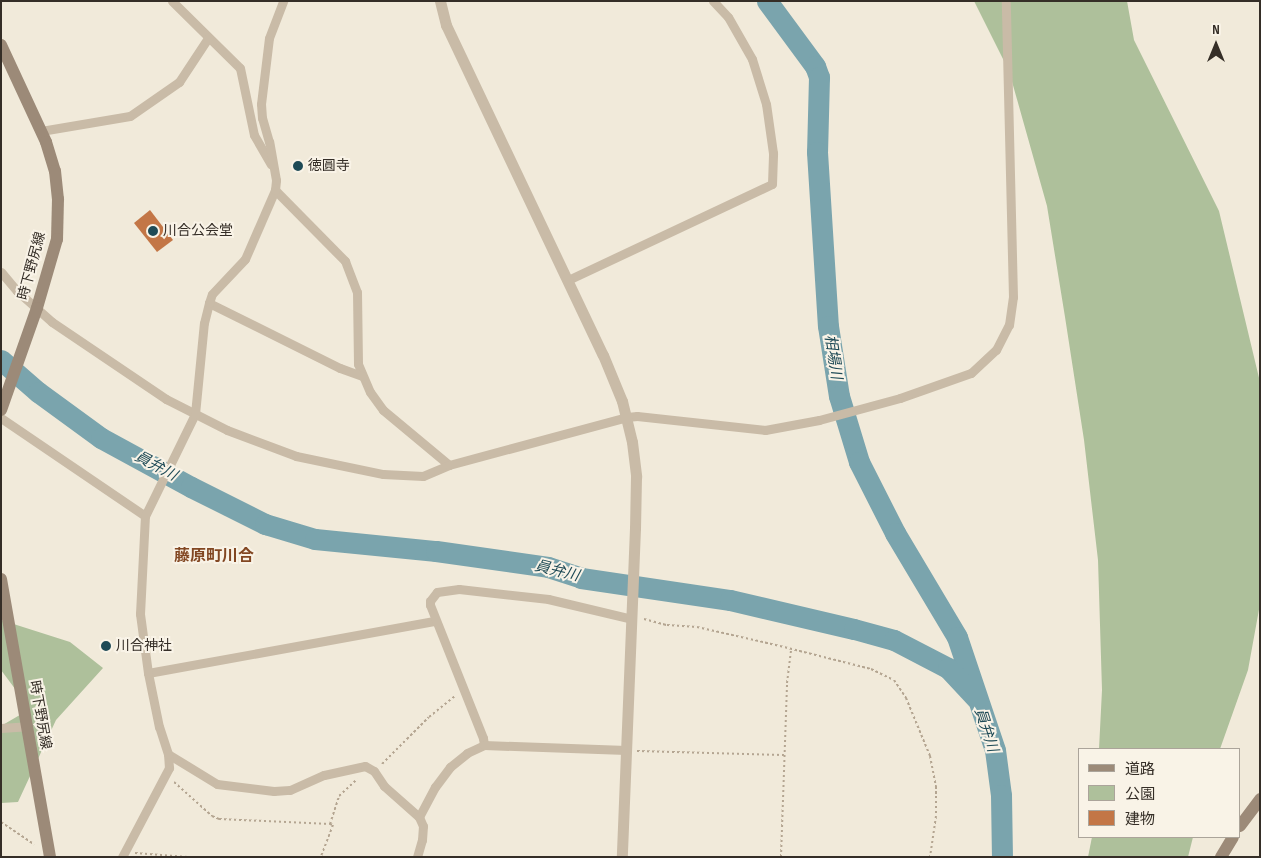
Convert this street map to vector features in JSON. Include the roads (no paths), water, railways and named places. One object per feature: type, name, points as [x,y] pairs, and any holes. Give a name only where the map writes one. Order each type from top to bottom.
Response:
[{"type":"main road","name":"時下野尻線","points":[[1,45],[41,131],[55,171],[58,199],[57,239],[35,312],[1,409]]},
{"type":"main road","name":"時下野尻線","points":[[1,579],[49,853]]},
{"type":"main road","points":[[1241,825],[1260,799]]},
{"type":"main road","points":[[1221,857],[1232,838]]},
{"type":"street","points":[[172,1],[240,68],[254,135],[273,170]]},
{"type":"street","points":[[124,853],[166,775],[168,754],[159,727],[148,674],[140,614],[147,513],[193,416],[204,323],[212,294],[244,259],[275,190],[269,142],[262,118],[261,104],[269,38],[283,1]]},
{"type":"street","points":[[440,1],[446,25],[604,355],[627,417],[636,477],[636,528],[622,857]]},
{"type":"street","points":[[568,280],[772,184],[772,153],[766,104],[752,59],[728,17],[713,1]]},
{"type":"street","points":[[1,272],[35,312],[193,416],[296,456],[383,474],[423,476],[449,465],[627,417],[637,416],[765,430],[819,420],[900,398],[971,373],[996,350],[1009,325],[1013,297],[1006,1]]},
{"type":"street","points":[[41,131],[130,116],[179,82],[208,38]]},
{"type":"street","points":[[275,190],[345,261],[357,292],[358,364],[362,376],[383,410],[449,465]]},
{"type":"street","points":[[209,302],[340,368],[362,376]]},
{"type":"street","points":[[1,418],[147,513]]},
{"type":"street","points":[[484,745],[483,738],[430,605],[433,595],[444,590],[459,589],[548,599],[632,616]]},
{"type":"street","points":[[148,674],[436,621]]},
{"type":"street","points":[[1,728],[27,726]]},
{"type":"street","points":[[419,817],[435,787],[450,767],[466,753],[484,745],[626,750]]},
{"type":"street","points":[[168,754],[217,784],[274,791],[290,790],[324,775],[357,766],[365,766],[372,770],[384,786],[419,817],[423,826],[422,840],[416,857]]},
{"type":"waterway","name":"相場川","points":[[767,1],[815,66],[819,77],[817,152],[828,326],[839,396],[859,462],[895,533],[957,637],[995,750],[1001,795],[1002,857]]},
{"type":"waterway","name":"員弁川","points":[[1,360],[38,392],[101,438],[191,487],[265,524],[315,539],[436,551],[548,567],[581,578],[730,600],[854,629],[894,640],[948,668],[976,698]]},
{"type":"place","name":"徳圓寺","points":[[298,166]]},
{"type":"place","name":"川合公会堂","points":[[153,231]]},
{"type":"place","name":"川合神社","points":[[106,646]]},
{"type":"district","name":"藤原町川合","points":[[214,557]]}]
